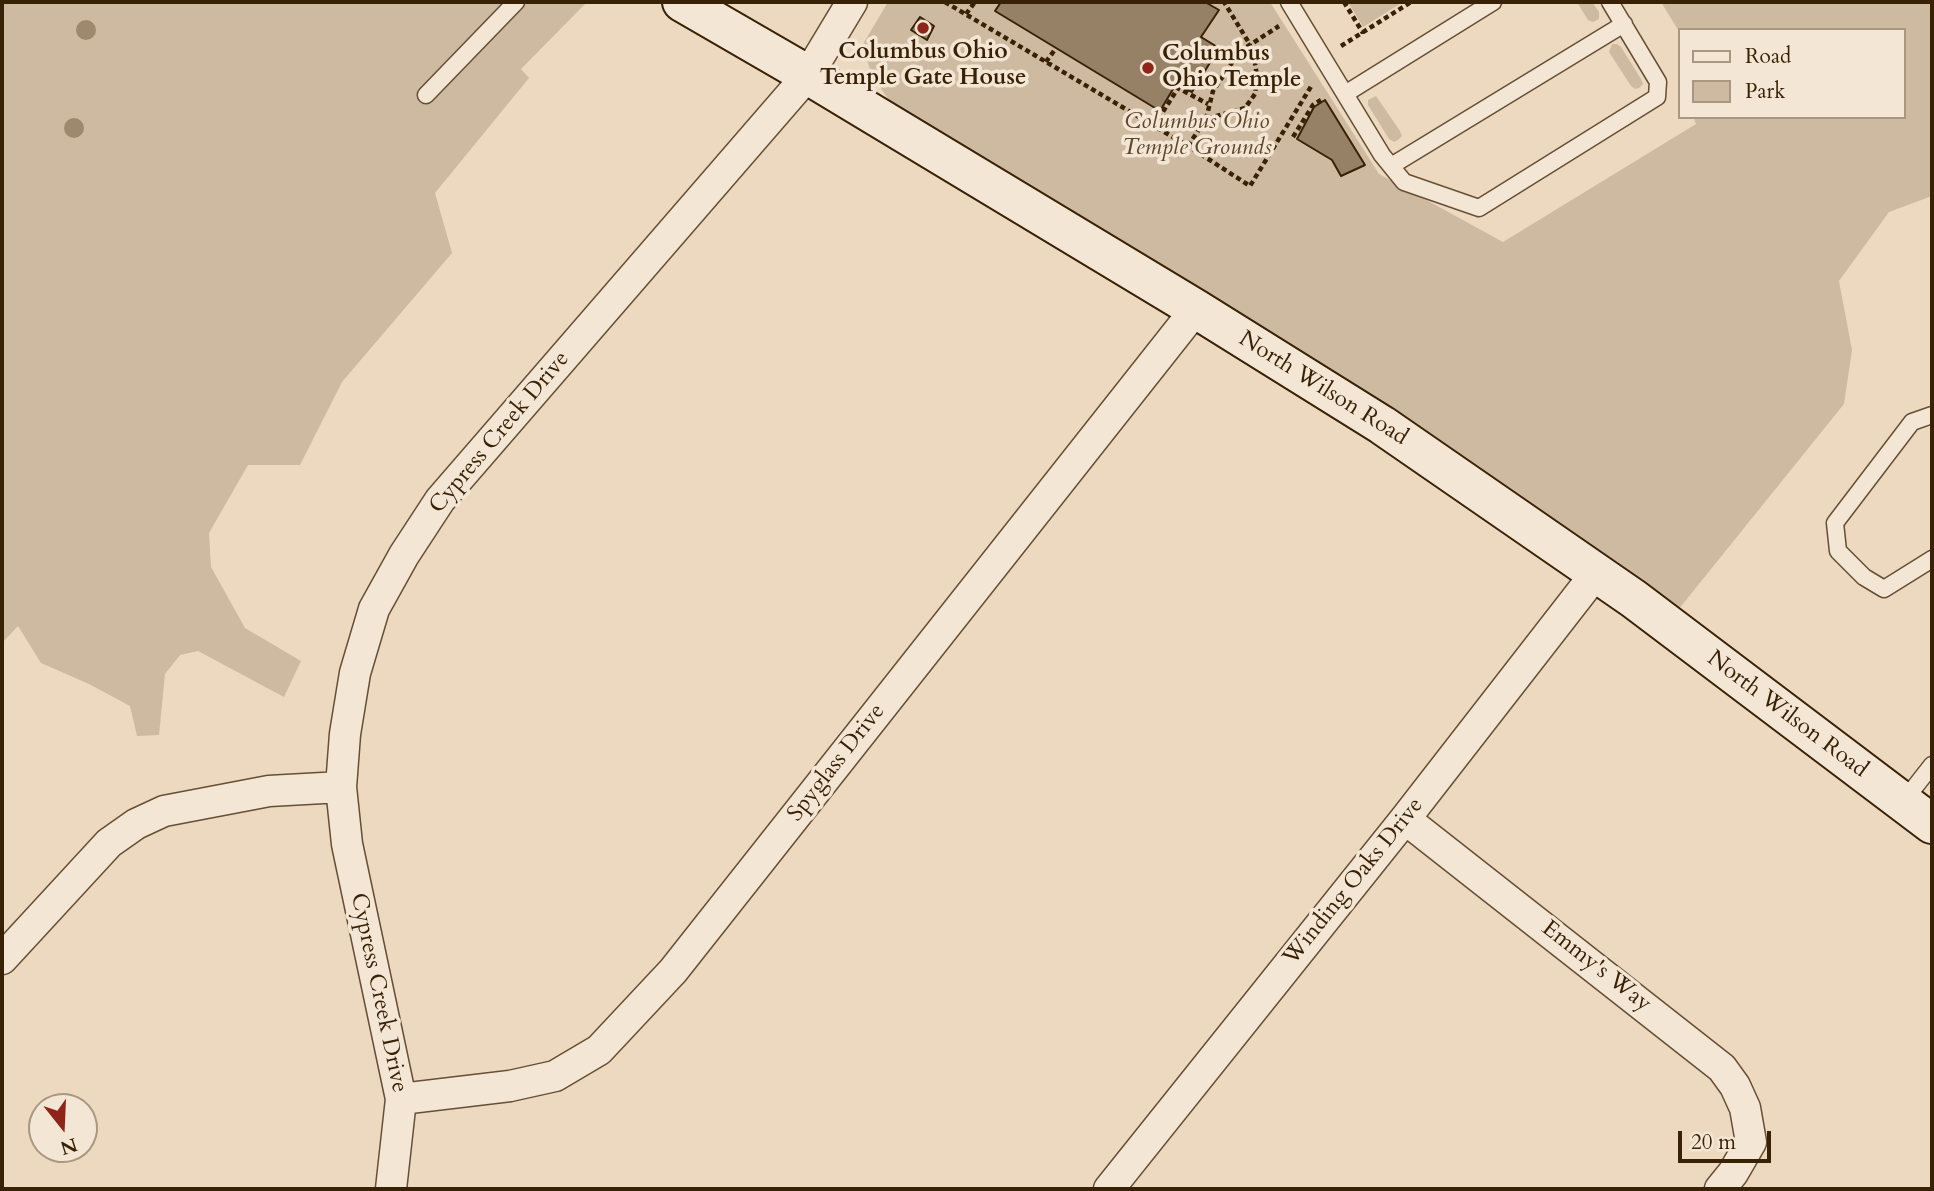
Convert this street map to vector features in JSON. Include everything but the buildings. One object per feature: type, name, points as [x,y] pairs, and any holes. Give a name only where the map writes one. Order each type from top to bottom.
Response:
[{"type":"main road","name":"North Wilson Road","points":[[682,2],[1196,309],[1382,425],[1597,572],[1918,813]]},
{"type":"street","name":"Cypress Creek Drive","points":[[391,1189],[401,1099],[347,844],[341,787],[345,734],[355,673],[374,609],[404,555],[440,500],[808,75],[852,2]]},
{"type":"street","name":"Spyglass Drive","points":[[401,1099],[510,1086],[555,1076],[599,1050],[673,971],[1196,309]]},
{"type":"street","name":"Winding Oaks Drive","points":[[1109,1189],[1405,819],[1597,572]]},
{"type":"street","points":[[2,959],[109,843],[136,824],[164,811],[269,791],[341,787]]},
{"type":"street","name":"Emmy's Way","points":[[1405,819],[1722,1068],[1735,1086],[1745,1108],[1751,1142],[1720,1189]]},
{"type":"lane","points":[[426,95],[516,2]]},
{"type":"lane","points":[[1289,2],[1382,155],[1404,182],[1479,208],[1657,97],[1658,82],[1611,2]]},
{"type":"lane","points":[[1345,94],[1493,2]]},
{"type":"lane","points":[[1391,166],[1624,24]]},
{"type":"lane","points":[[1932,415],[1912,422],[1835,523],[1838,551],[1864,577],[1884,589],[1932,559]]},
{"type":"lane","points":[[1918,813],[1932,765]]},
{"type":"path","points":[[945,2],[1188,146],[1250,186],[1314,81]]},
{"type":"path","points":[[966,14],[975,2]]},
{"type":"path","points":[[1206,119],[1245,108],[1255,94],[1257,76],[1249,43],[1224,2]]},
{"type":"path","points":[[1344,2],[1363,33],[1411,2]]},
{"type":"path","points":[[1188,146],[1206,119],[1213,91],[1239,52],[1280,25]]},
{"type":"path","points":[[1046,62],[1056,48]]},
{"type":"path","points":[[1154,126],[1178,88],[1208,104]]},
{"type":"path","points":[[1293,136],[1313,105],[1325,97]]},
{"type":"green space","points":[[2,2],[587,2],[521,69],[529,78],[435,193],[452,253],[342,382],[300,465],[248,465],[209,533],[211,567],[245,628],[301,661],[284,697],[198,651],[180,655],[165,674],[159,735],[137,736],[130,706],[41,663],[18,626],[2,643]]},
{"type":"green space","name":"Columbus Ohio Temple Grounds","points":[[888,2],[1270,2],[1379,174],[1503,242],[1696,124],[1694,119],[1906,119],[1906,28],[1678,30],[1661,2],[1932,2],[1932,196],[1889,212],[1839,281],[1852,350],[1844,404],[1678,610],[1475,464],[895,109],[871,74],[863,44]]},
{"type":"green space","points":[[1348,2],[1403,2],[1363,27]]},
{"type":"green space","points":[[1577,2],[1592,2],[1599,12],[1599,19],[1593,22],[1588,20]]},
{"type":"green space","points":[[1612,44],[1621,47],[1641,79],[1643,84],[1639,88],[1631,86],[1609,52]]},
{"type":"green space","points":[[1376,96],[1402,136],[1394,142],[1389,139],[1368,105],[1368,100]]},
{"type":"place","name":"Columbus Ohio Temple Gate House","points":[[923,28]]},
{"type":"place","name":"Columbus Ohio Temple","points":[[1148,68]]}]
